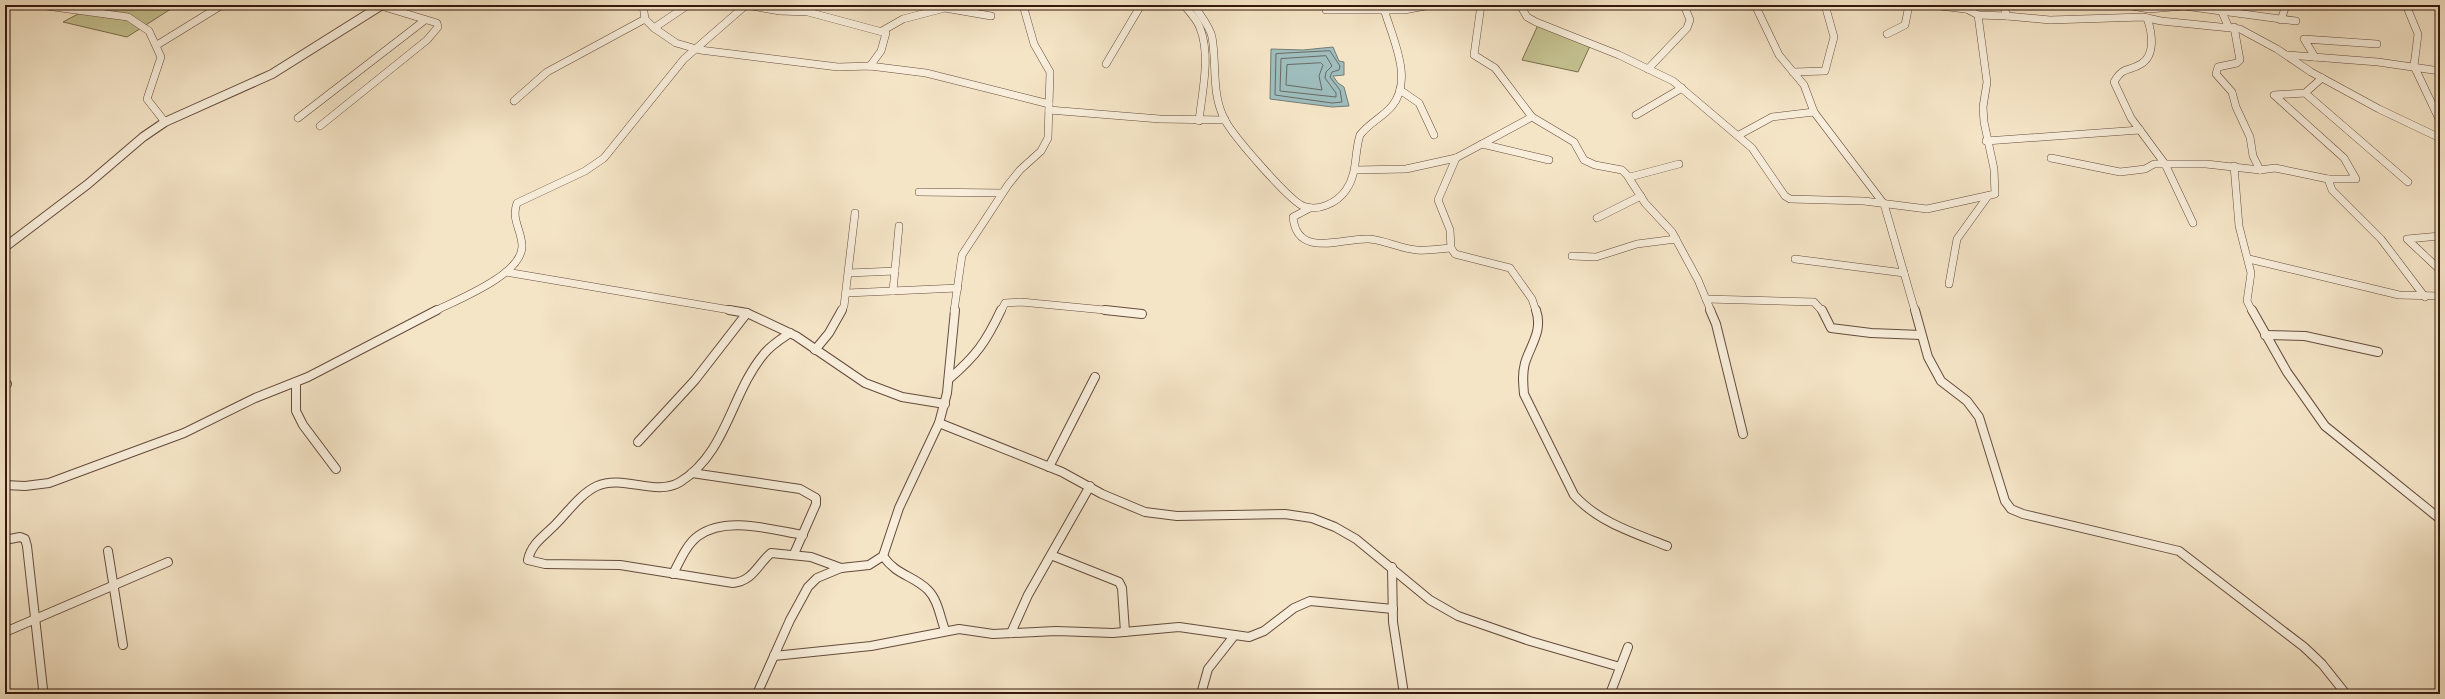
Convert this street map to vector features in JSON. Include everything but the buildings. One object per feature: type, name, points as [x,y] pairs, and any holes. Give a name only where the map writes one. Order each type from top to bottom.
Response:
[{"type":"street","points":[[39,5],[114,14],[135,20],[149,31],[157,45],[160,62],[148,90],[147,98],[165,122]]},
{"type":"street","points":[[79,11],[87,5]]},
{"type":"street","points":[[157,45],[222,5]]},
{"type":"street","points":[[643,5],[645,19],[654,28],[676,43],[694,49],[838,67],[870,66],[940,76],[1049,107],[1202,121],[1223,121]]},
{"type":"street","points":[[654,28],[688,5]]},
{"type":"street","points":[[5,485],[39,485],[66,478],[184,433],[242,404],[296,382],[472,294],[506,272],[520,256],[522,250],[523,242],[514,215],[517,203],[585,171],[604,158],[694,49],[746,5],[774,10],[808,12],[882,31],[886,33],[886,36],[881,51],[870,66]]},
{"type":"street","points":[[756,694],[808,587],[817,578],[841,568],[869,565],[883,556],[899,508],[939,423],[945,404],[949,379],[950,345],[962,255],[987,214],[1014,176],[1046,145],[1048,138],[1050,72],[1034,44],[1023,5]]},
{"type":"street","points":[[1106,64],[1141,5]]},
{"type":"street","points":[[1184,5],[1200,28],[1203,37],[1202,121]]},
{"type":"street","points":[[1194,5],[1212,35],[1215,89],[1223,121],[1246,150],[1299,204],[1310,208]]},
{"type":"street","points":[[1326,10],[1431,5]]},
{"type":"street","points":[[1481,5],[1476,30],[1474,54],[1496,68],[1532,117],[1574,142],[1584,160],[1589,163],[1622,170],[1630,177],[1641,196],[1676,239],[1706,299],[1716,324],[1743,434]]},
{"type":"street","points":[[1520,5],[1523,13],[1536,22],[1619,55],[1682,88],[1739,135],[1752,148],[1786,197],[1797,200],[1853,200],[1927,209],[1995,194],[1994,169],[1986,141],[1982,107],[1987,82],[1978,14]]},
{"type":"street","points":[[1648,69],[1687,28],[1690,20],[1684,5]]},
{"type":"street","points":[[1756,5],[1779,55],[1804,85],[1814,112],[1884,204],[1928,357],[1940,381],[1967,401],[1979,417],[2005,501],[2010,509],[2023,514],[2179,551],[2304,647],[2322,664],[2346,694]]},
{"type":"street","points":[[1793,72],[1825,70],[1834,37],[1825,5]]},
{"type":"street","points":[[1887,34],[1905,25],[1909,5]]},
{"type":"street","points":[[1932,5],[1968,9]]},
{"type":"street","points":[[1959,5],[1978,14],[2050,20],[2113,16],[2148,18],[2155,20],[2231,27],[2287,55],[2322,78],[2379,109],[2440,138]]},
{"type":"street","points":[[2003,5],[2007,16]]},
{"type":"street","points":[[2126,5],[2148,7],[2184,6],[2220,8],[2247,13],[2256,17],[2296,21]]},
{"type":"street","points":[[2281,20],[2286,5]]},
{"type":"street","points":[[2406,5],[2418,34],[2414,66],[2440,121]]},
{"type":"street","points":[[5,246],[88,184],[143,137],[165,122],[272,74],[382,6],[437,24],[435,32],[320,126]]},
{"type":"street","points":[[2148,7],[2155,20]]},
{"type":"street","points":[[882,31],[904,19],[945,8],[966,10],[991,16]]},
{"type":"street","points":[[1383,8],[1392,42],[1399,58],[1402,75],[1400,90],[1394,102],[1360,136],[1355,170],[1348,188],[1340,198],[1322,206],[1310,208],[1298,213],[1293,217],[1292,222],[1299,234],[1313,243],[1326,245],[1369,239],[1418,250],[1451,248]]},
{"type":"street","points":[[2220,8],[2231,27],[2240,60],[2237,63],[2218,67],[2216,74],[2232,92],[2236,107],[2250,137],[2253,156],[2260,170]]},
{"type":"street","points":[[2148,18],[2152,36],[2147,59],[2141,64],[2129,67],[2118,74],[2114,82],[2122,102],[2165,164],[2193,223]]},
{"type":"street","points":[[514,101],[547,72],[645,19]]},
{"type":"street","points":[[298,118],[425,20]]},
{"type":"street","points":[[2315,58],[2304,39],[2378,44]]},
{"type":"street","points":[[2287,55],[2414,66],[2440,71]]},
{"type":"street","points":[[2051,158],[2081,166],[2134,173],[2148,170],[2154,164],[2165,164],[2234,166],[2260,170],[2275,168],[2296,170],[2328,179],[2356,179],[2344,158],[2274,95],[2305,93],[2322,78]]},
{"type":"street","points":[[1636,115],[1682,88]]},
{"type":"street","points":[[1400,90],[1419,103],[1434,135]]},
{"type":"street","points":[[2305,93],[2408,182]]},
{"type":"street","points":[[1739,135],[1772,117],[1814,112]]},
{"type":"street","points":[[1355,170],[1406,169],[1456,158],[1532,117]]},
{"type":"street","points":[[1986,141],[2140,130]]},
{"type":"street","points":[[1482,144],[1549,160]]},
{"type":"street","points":[[1456,158],[1438,201],[1450,230],[1451,248],[1455,254],[1510,268],[1532,299],[1537,313],[1539,329],[1525,363],[1522,377],[1524,394],[1581,505],[1593,514],[1667,546]]},
{"type":"street","points":[[1630,177],[1679,164]]},
{"type":"street","points":[[2234,166],[2239,226],[2249,259],[2251,273],[2247,301],[2265,335],[2287,372],[2325,426],[2440,518]]},
{"type":"street","points":[[2328,179],[2332,190],[2381,239],[2425,297]]},
{"type":"street","points":[[919,192],[1001,196]]},
{"type":"street","points":[[1596,218],[1641,196]]},
{"type":"street","points":[[1949,284],[1957,239],[1988,196]]},
{"type":"street","points":[[815,350],[839,318],[847,293],[855,213]]},
{"type":"street","points":[[893,291],[900,226]]},
{"type":"street","points":[[2440,236],[2407,239],[2440,270]]},
{"type":"street","points":[[1572,256],[1595,258],[1633,245],[1676,239]]},
{"type":"street","points":[[1795,259],[1904,273]]},
{"type":"street","points":[[2249,259],[2399,295],[2425,297],[2440,296]]},
{"type":"street","points":[[849,273],[895,271]]},
{"type":"street","points":[[506,272],[654,299],[747,313],[790,332],[853,376],[877,389],[902,397],[945,404]]},
{"type":"street","points":[[847,293],[958,288]]},
{"type":"street","points":[[1706,299],[1814,302],[1820,307],[1827,324],[1832,328],[1871,333],[1921,335]]},
{"type":"street","points":[[949,379],[966,364],[986,341],[1006,303],[1021,302],[1142,314]]},
{"type":"street","points":[[638,442],[695,380],[747,313]]},
{"type":"street","points":[[790,332],[772,345],[756,364],[744,383],[715,446],[692,473],[680,482],[663,488],[613,482],[592,489],[533,547],[528,560],[545,564],[620,565],[673,574],[745,583],[751,579],[764,557],[771,553],[794,554],[811,557],[841,568]]},
{"type":"street","points":[[2265,335],[2306,336],[2343,346],[2378,352]]},
{"type":"street","points":[[1049,467],[1095,377]]},
{"type":"street","points":[[296,382],[296,411],[303,425],[336,469]]},
{"type":"street","points":[[939,423],[1000,450],[1049,467],[1090,486],[1125,505],[1159,515],[1301,515],[1320,520],[1348,534],[1368,547],[1421,592],[1452,613],[1543,646],[1620,667]]},
{"type":"street","points":[[692,473],[800,489],[811,493],[816,498],[816,504],[794,554]]},
{"type":"street","points":[[1011,633],[1028,595],[1090,486]]},
{"type":"street","points":[[673,574],[689,546],[698,536],[708,531],[736,526],[803,535]]},
{"type":"street","points":[[5,540],[20,537],[25,539],[42,689]]},
{"type":"street","points":[[108,551],[123,645]]},
{"type":"street","points":[[1051,555],[1119,582],[1122,588],[1125,632]]},
{"type":"street","points":[[883,556],[895,572],[926,588],[931,594],[944,630]]},
{"type":"street","points":[[5,632],[168,562]]},
{"type":"street","points":[[1392,567],[1393,609],[1404,694]]},
{"type":"street","points":[[774,656],[871,646],[944,630],[959,629],[993,634],[1056,630],[1125,632],[1179,627],[1234,636],[1255,636],[1298,605],[1310,601],[1393,609]]},
{"type":"street","points":[[1201,694],[1206,670],[1234,636]]},
{"type":"street","points":[[1610,694],[1628,646]]},
{"type":"shaded area","points":[[95,5],[177,5],[127,37],[63,22]]},
{"type":"shaded area","points":[[1538,25],[1590,46],[1578,72],[1522,60]]},
{"type":"water","points":[[1333,47],[1339,61],[1344,62],[1344,75],[1333,76],[1338,83],[1344,87],[1349,106],[1332,107],[1270,99],[1271,49],[1303,50]]}]
